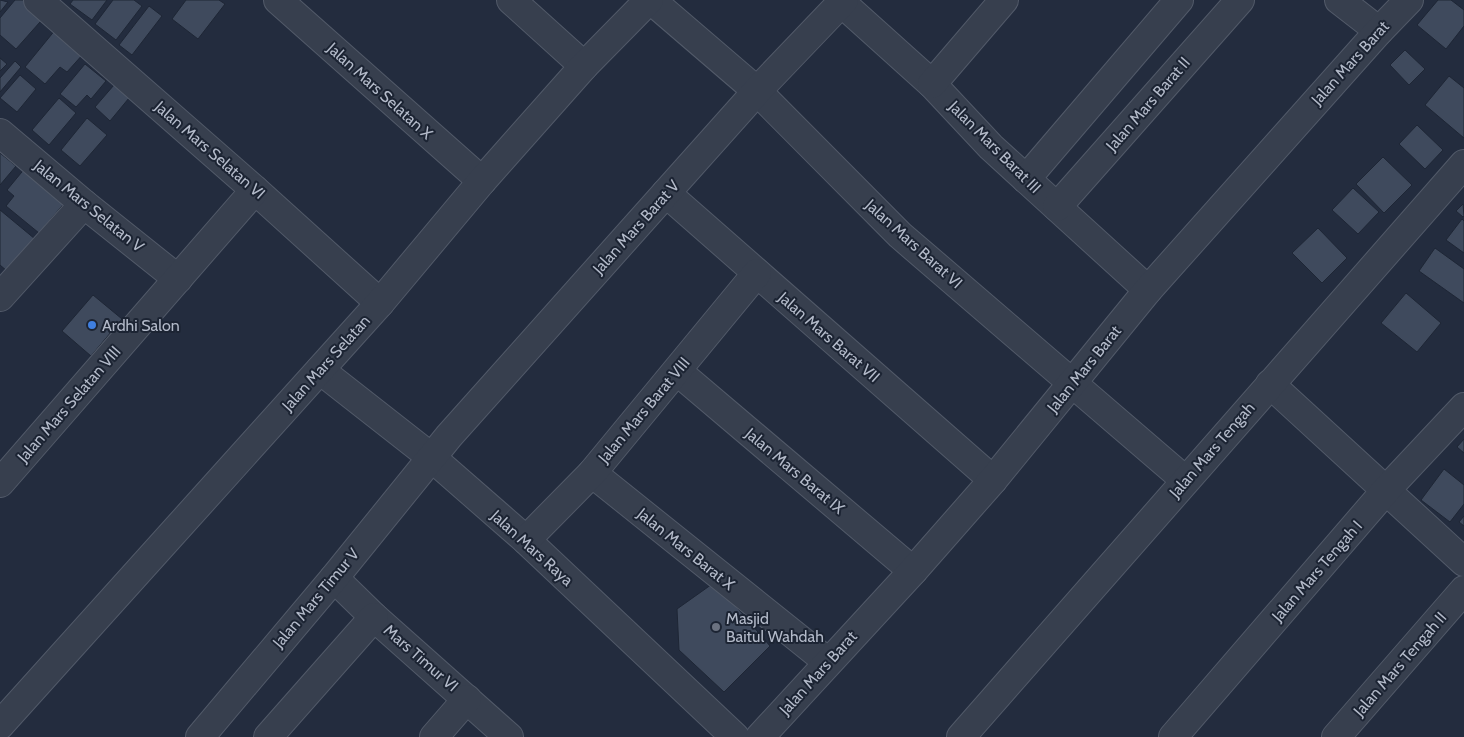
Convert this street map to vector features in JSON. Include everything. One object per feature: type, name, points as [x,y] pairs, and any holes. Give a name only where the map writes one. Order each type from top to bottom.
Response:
[{"type":"street","name":"Jalan Mars Selatan VI","points":[[38,0],[255,190],[380,303]]},
{"type":"street","name":"Jalan Mars Selatan X","points":[[278,0],[482,181]]},
{"type":"street","points":[[511,0],[584,66]]},
{"type":"street","name":"Jalan Mars Selatan","points":[[0,725],[380,303],[482,181],[584,66],[650,0]]},
{"type":"street","name":"Jalan Mars Barat VI","points":[[650,0],[757,91],[900,235],[1185,480]]},
{"type":"street","points":[[932,84],[1004,0]]},
{"type":"street","points":[[1026,179],[1179,0]]},
{"type":"street","name":"Jalan Mars Barat II","points":[[1057,207],[1240,0]]},
{"type":"street","points":[[1340,0],[1379,31]]},
{"type":"street","name":"Jalan Mars Barat","points":[[760,737],[913,571],[993,480],[1148,290],[1379,31],[1409,0]]},
{"type":"street","name":"Jalan Mars Barat V","points":[[431,457],[757,91],[843,1]]},
{"type":"street","name":"Jalan Mars Barat III","points":[[843,1],[932,84],[991,147],[1148,290]]},
{"type":"street","name":"Jalan Mars Selatan V","points":[[0,133],[84,204],[178,279]]},
{"type":"street","name":"Jalan Mars Tengah","points":[[962,737],[1185,480],[1464,164]]},
{"type":"street","name":"Jalan Mars Selatan VIII","points":[[0,483],[255,190]]},
{"type":"street","name":"Jalan Mars Barat VII","points":[[666,193],[756,274],[993,480]]},
{"type":"street","points":[[0,297],[84,204]]},
{"type":"street","name":"Jalan Mars Barat VIII","points":[[526,540],[592,473],[756,274]]},
{"type":"street","name":"Jalan Mars Raya","points":[[320,370],[431,457],[526,540],[735,737]]},
{"type":"street","name":"Jalan Mars Barat IX","points":[[677,371],[913,571]]},
{"type":"street","points":[[1270,384],[1464,562]]},
{"type":"street","name":"Jalan Mars Tengah I","points":[[1173,737],[1387,490],[1464,407]]},
{"type":"street","name":"Jalan Mars Timur V","points":[[200,737],[334,578],[431,457]]},
{"type":"street","name":"Jalan Mars Barat X","points":[[592,473],[828,662]]},
{"type":"street","name":"Mars Timur VI","points":[[334,578],[374,617],[509,737]]},
{"type":"street","name":"Jalan Mars Tengah II","points":[[1336,737],[1464,590]]},
{"type":"street","points":[[268,737],[374,617]]},
{"type":"street","points":[[434,737],[467,699]]},
{"type":"street","points":[[0,731],[8,737]]},
{"type":"building","points":[[0,0],[8,2],[0,12]]},
{"type":"building","points":[[15,0],[33,0],[48,13],[16,49],[0,35],[0,18]]},
{"type":"building","points":[[73,0],[107,0],[92,20],[70,4]]},
{"type":"building","points":[[113,0],[134,0],[142,6],[116,40],[95,24]]},
{"type":"building","points":[[186,0],[219,0],[225,4],[198,39],[172,19]]},
{"type":"building","points":[[1438,0],[1451,0],[1464,10],[1464,26],[1446,49],[1417,25]]},
{"type":"building","points":[[149,6],[162,16],[132,55],[119,45]]},
{"type":"building","points":[[56,29],[84,53],[67,72],[60,67],[45,84],[25,67]]},
{"type":"building","points":[[1405,50],[1425,69],[1409,85],[1390,65]]},
{"type":"building","points":[[0,58],[7,64],[0,71]]},
{"type":"building","points":[[15,61],[21,67],[0,92],[0,78]]},
{"type":"building","points":[[85,64],[106,81],[91,99],[87,95],[76,107],[60,94]]},
{"type":"building","points":[[20,75],[36,89],[17,112],[0,98]]},
{"type":"building","points":[[1449,76],[1464,88],[1464,138],[1425,105]]},
{"type":"building","points":[[114,85],[129,98],[110,121],[95,107]]},
{"type":"building","points":[[59,98],[76,113],[49,145],[32,130]]},
{"type":"building","points":[[87,118],[107,135],[80,166],[61,150]]},
{"type":"building","points":[[1417,125],[1443,150],[1425,169],[1399,144]]},
{"type":"building","points":[[0,153],[16,166],[0,185]]},
{"type":"building","points":[[1383,157],[1412,185],[1384,213],[1356,184]]},
{"type":"building","points":[[26,167],[67,200],[39,233],[6,206],[14,196],[7,190]]},
{"type":"building","points":[[1353,188],[1379,212],[1358,234],[1332,210]]},
{"type":"building","points":[[1463,204],[1464,216],[1463,217],[1456,211]]},
{"type":"building","points":[[0,210],[41,244],[14,277],[0,265]]},
{"type":"building","points":[[1462,219],[1464,221],[1464,253],[1446,240]]},
{"type":"building","points":[[1318,228],[1347,258],[1322,283],[1292,253]]},
{"type":"building","points":[[1435,248],[1464,269],[1464,303],[1419,271]]},
{"type":"building","points":[[1406,293],[1441,323],[1417,352],[1381,323]]},
{"type":"building","name":"Ardhi Salon","points":[[93,295],[122,319],[91,356],[62,331]]},
{"type":"building","points":[[1464,439],[1464,453],[1457,447]]},
{"type":"building","points":[[1444,469],[1464,485],[1464,504],[1450,522],[1421,500]]},
{"type":"building","points":[[1464,516],[1464,526],[1459,522]]},
{"type":"building","name":"Masjid Baitul Wahdah","points":[[715,582],[770,646],[724,692],[679,650],[677,609]]},
{"type":"place","name":"Ardhi Salon","points":[[92,325]]},
{"type":"place","name":"Masjid Baitul Wahdah","points":[[716,627]]}]
